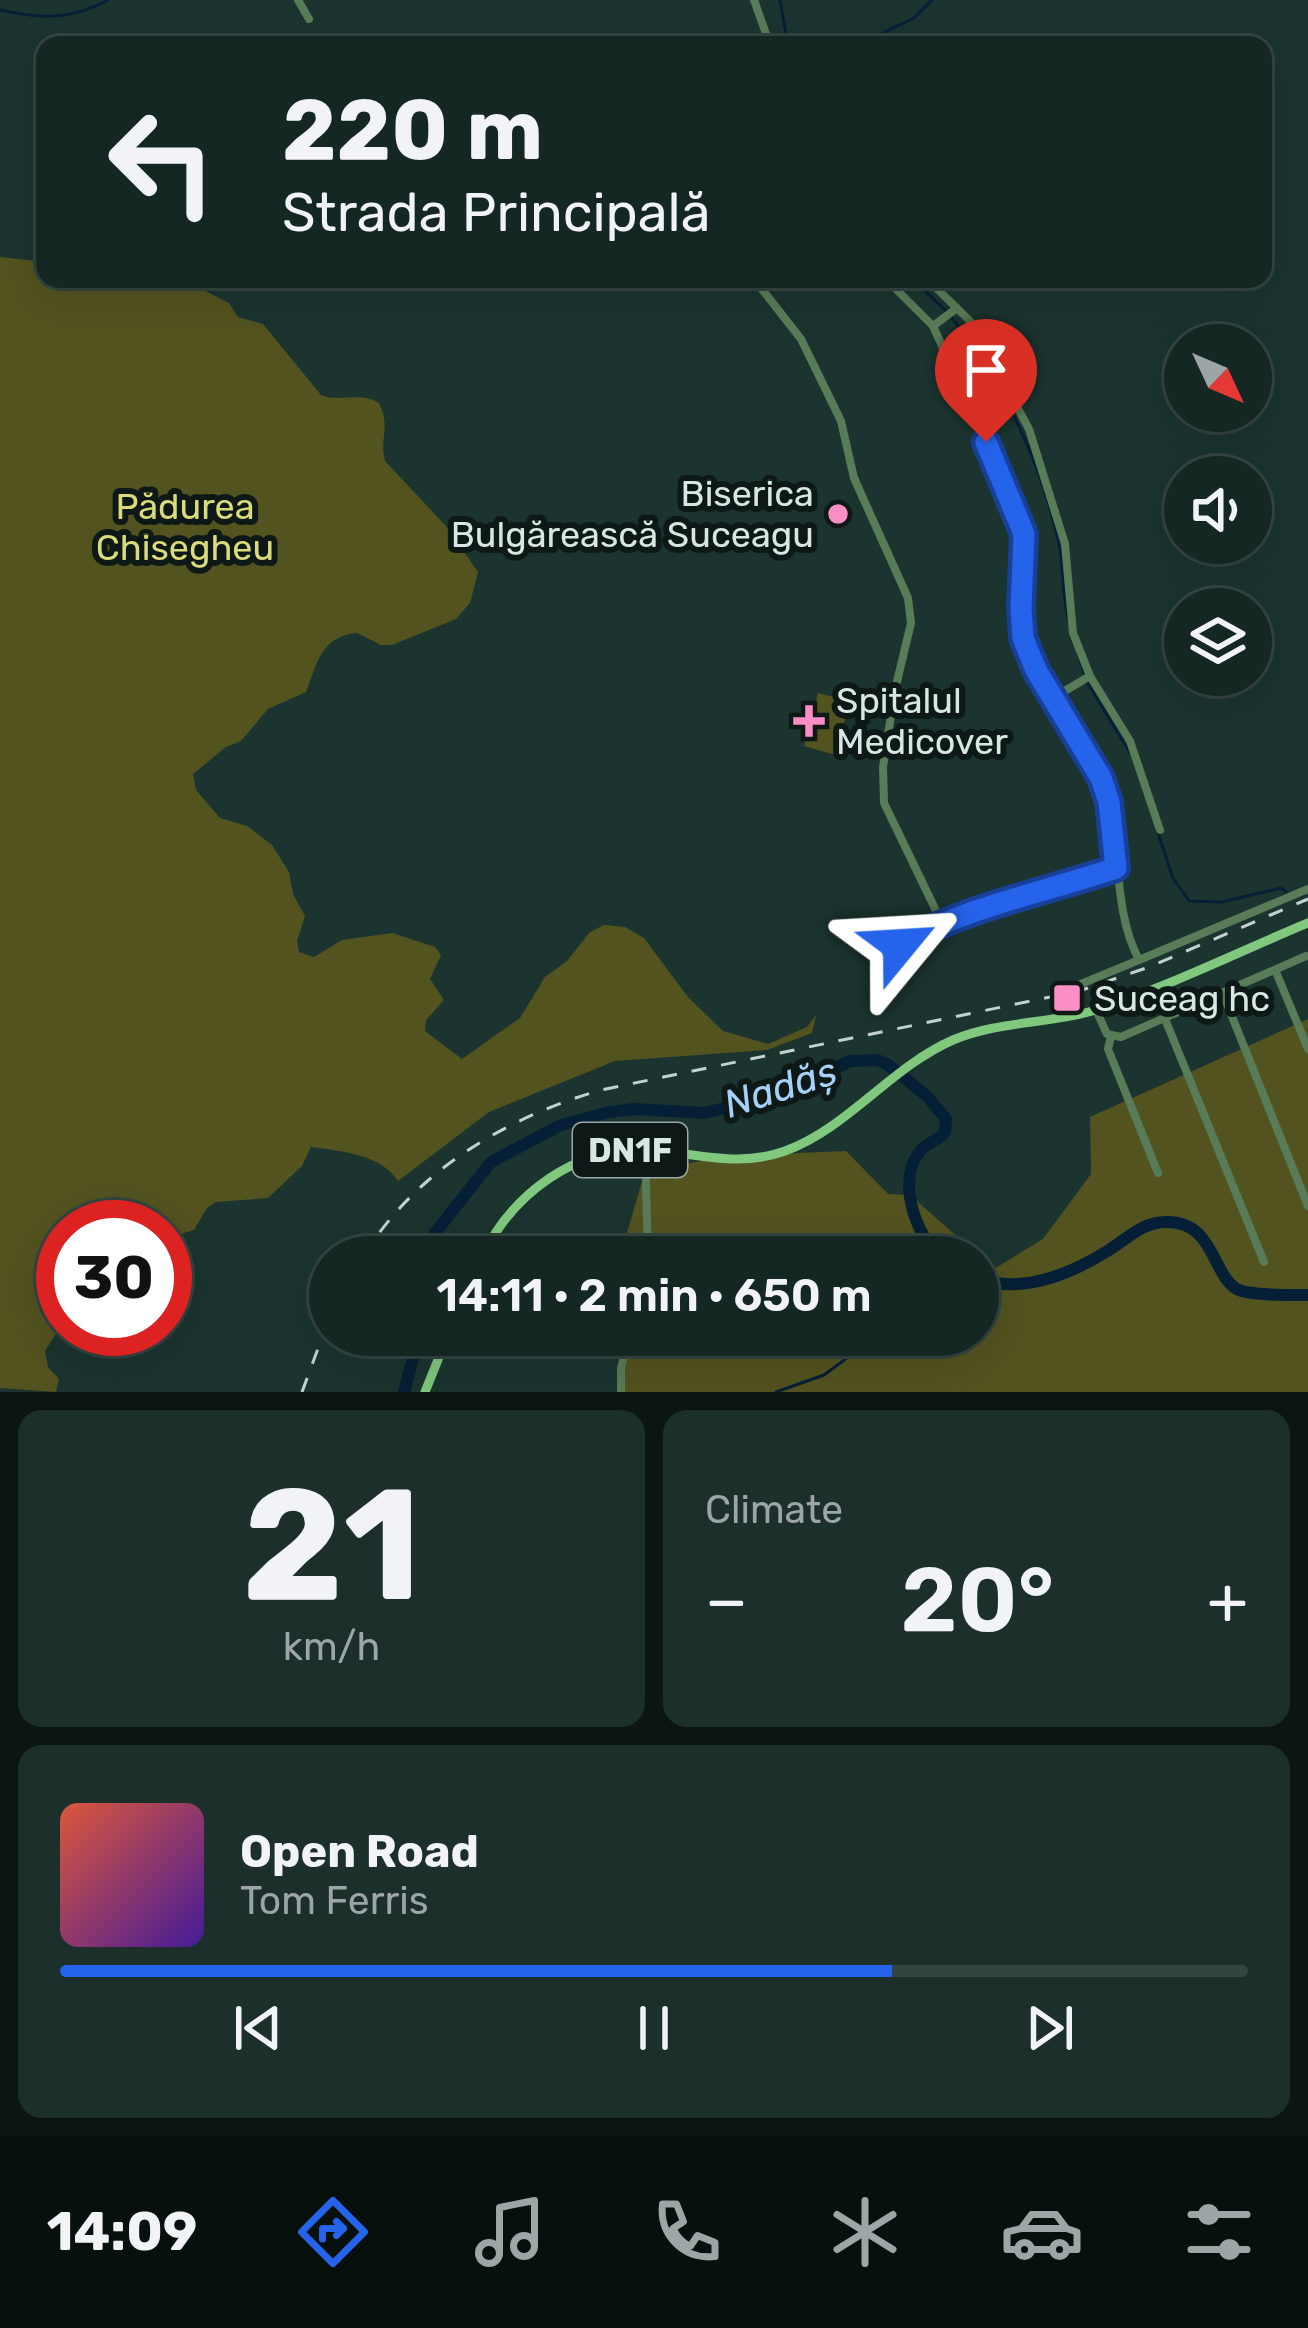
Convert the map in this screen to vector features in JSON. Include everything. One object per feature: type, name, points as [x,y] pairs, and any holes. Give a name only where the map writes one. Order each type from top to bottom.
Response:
[{"type":"main road","name":"DN1F","points":[[495,1236],[511,1211],[549,1178],[593,1158],[645,1149],[724,1160],[779,1153],[815,1136],[922,1057],[971,1034],[1096,1010],[1308,923]]},
{"type":"main road","points":[[425,1392],[440,1356]]},
{"type":"street","points":[[298,0],[309,19]]},
{"type":"street","points":[[754,0],[767,36]]},
{"type":"street","points":[[761,288],[801,339],[841,421],[854,478],[908,598],[911,623],[895,690],[884,802],[941,921]]},
{"type":"street","points":[[896,288],[936,324],[1021,520],[1026,552],[1022,631],[1031,660],[1101,778],[1138,960]]},
{"type":"street","points":[[936,288],[970,321],[1003,378],[1042,463],[1065,544],[1069,615],[1087,678],[1130,741],[1160,830]]},
{"type":"street","points":[[936,324],[957,308]]},
{"type":"street","points":[[1053,698],[1087,678]]},
{"type":"street","points":[[900,945],[941,921],[1116,868]]},
{"type":"street","points":[[1076,986],[1308,889]]},
{"type":"street","points":[[1096,1010],[1102,1028],[1121,1037],[1306,956]]},
{"type":"street","points":[[1276,972],[1308,1049]]},
{"type":"street","points":[[1223,994],[1308,1206]]},
{"type":"street","points":[[1165,1019],[1264,1262]]},
{"type":"street","points":[[1111,1036],[1108,1049],[1158,1173]]},
{"type":"street","points":[[645,1149],[647,1236]]},
{"type":"street","points":[[621,1392],[624,1356]]},
{"type":"green space","name":"Pădurea Chisegheu","points":[[0,257],[36,261],[36,288],[200,288],[229,303],[238,317],[263,324],[321,395],[379,403],[385,461],[445,525],[478,572],[470,603],[456,619],[392,645],[357,633],[335,640],[322,653],[306,692],[268,709],[241,741],[193,774],[196,790],[220,818],[247,826],[272,845],[289,872],[293,894],[305,916],[297,941],[299,952],[314,957],[342,940],[392,933],[435,947],[441,955],[430,979],[444,1000],[426,1020],[425,1031],[462,1059],[520,1018],[545,977],[567,961],[590,932],[604,925],[625,927],[644,938],[688,997],[723,1031],[768,1044],[807,1027],[816,1015],[812,1033],[767,1050],[615,1061],[489,1112],[398,1181],[371,1159],[311,1147],[302,1166],[268,1198],[216,1202],[192,1231],[192,1200],[36,1200],[36,1356],[46,1356],[48,1367],[59,1379],[56,1392],[0,1388]]},
{"type":"green space","points":[[818,693],[850,701],[835,755],[804,746]]},
{"type":"green space","points":[[1308,1019],[1308,1392],[623,1392],[622,1356],[999,1356],[999,1266],[1043,1239],[1091,1174],[1090,1117]]},
{"type":"green space","points":[[846,1151],[888,1194],[910,1195],[957,1236],[626,1236],[645,1171],[728,1156]]},
{"type":"waterway","points":[[0,10],[56,16],[108,0]]},
{"type":"waterway","points":[[780,0],[786,36]]},
{"type":"waterway","points":[[876,36],[914,18],[932,0]]},
{"type":"waterway","points":[[922,288],[946,311]]},
{"type":"waterway","points":[[952,318],[988,369],[1031,454],[1059,544],[1068,618]]},
{"type":"waterway","points":[[1079,656],[1087,682],[1130,753]]},
{"type":"waterway","points":[[1157,830],[1173,878],[1189,901],[1222,902],[1281,888],[1286,892]]},
{"type":"waterway","name":"Nadăș","points":[[433,1236],[491,1162],[561,1125],[634,1109],[704,1113],[781,1095],[850,1061],[877,1060],[927,1096],[946,1119],[945,1132],[922,1149],[910,1175],[912,1205],[924,1236]]},
{"type":"waterway","name":"Nadăș","points":[[999,1283],[1029,1283],[1063,1274],[1142,1228],[1166,1222],[1182,1224],[1202,1238],[1235,1288],[1259,1294],[1308,1295]]},
{"type":"waterway","name":"Nadăș","points":[[404,1392],[413,1356]]},
{"type":"waterway","points":[[776,1392],[824,1375],[850,1356]]},
{"type":"railway","points":[[377,1236],[409,1198],[466,1151],[566,1101],[1079,991],[1149,967],[1308,899]]},
{"type":"railway","points":[[302,1392],[315,1356]]},
{"type":"place","name":"Biserica Bulgărească Suceagu","points":[[838,514]]},
{"type":"place","name":"Spitalul Medicover","points":[[809,721]]},
{"type":"place","name":"Suceag hc","points":[[1067,998]]},
{"type":"route","points":[[900,945],[941,921],[1116,868],[1109,802],[1101,778],[1036,670],[1023,638],[1024,534],[986,442]]}]
